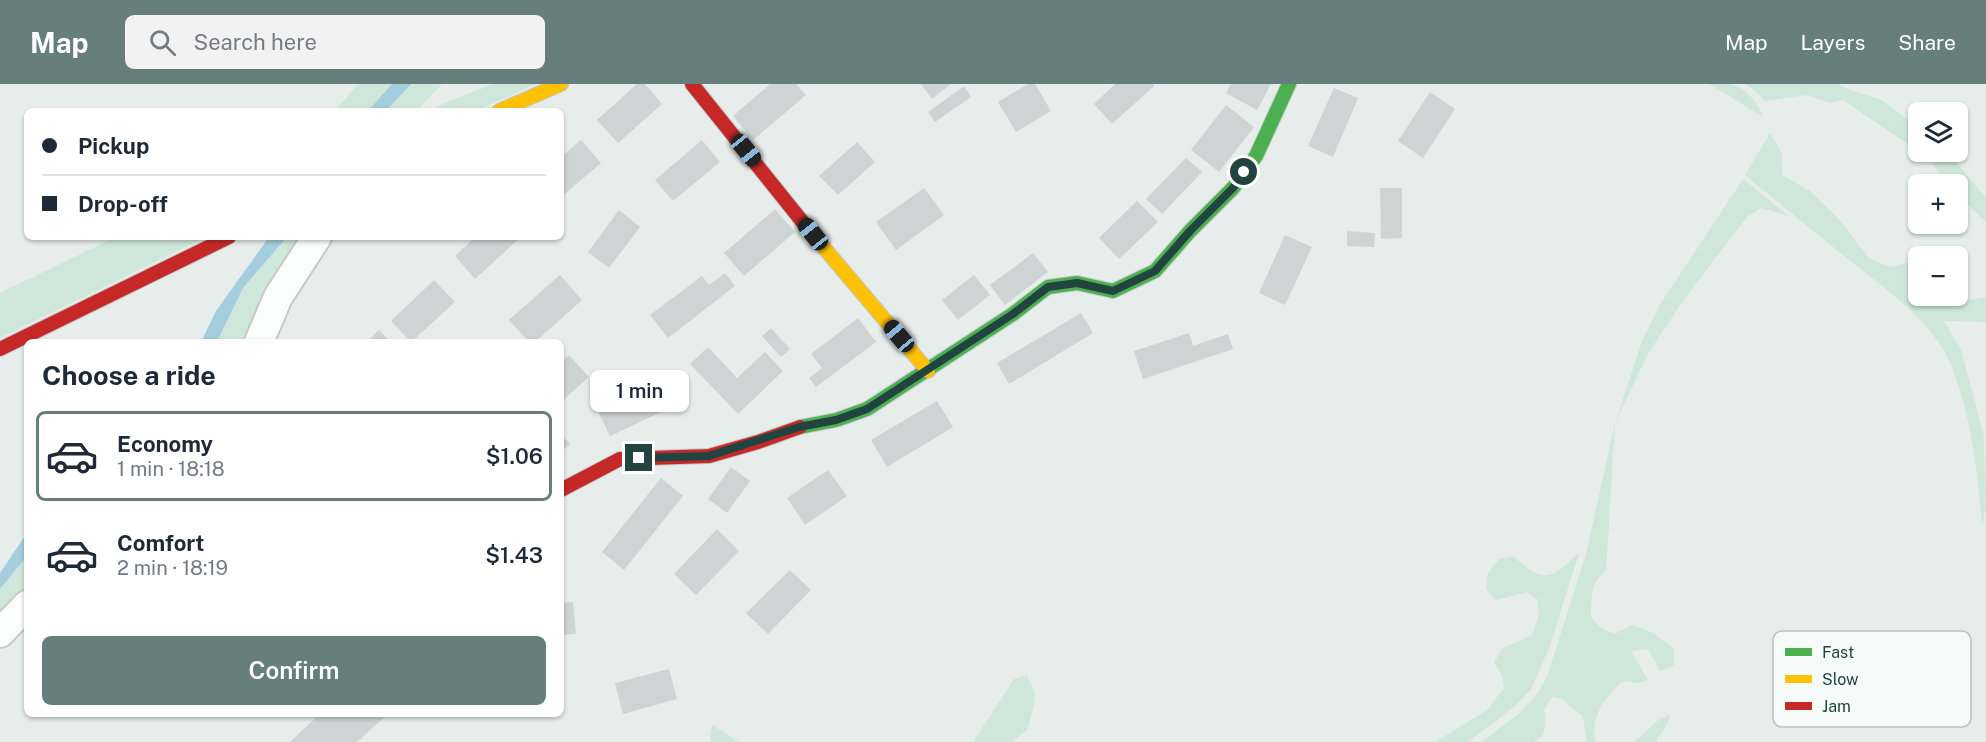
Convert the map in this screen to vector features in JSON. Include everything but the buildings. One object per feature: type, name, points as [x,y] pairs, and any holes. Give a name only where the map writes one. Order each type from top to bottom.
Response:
[{"type":"street","points":[[506,108],[561,84]]},
{"type":"street","points":[[692,84],[813,234],[928,371]]},
{"type":"street","points":[[564,488],[620,459],[709,456],[799,427],[836,420],[867,409],[1013,314],[1048,287],[1077,283],[1113,291],[1155,271],[1239,180],[1256,156],[1289,84]]},
{"type":"street","points":[[0,349],[223,240]]},
{"type":"street","points":[[260,339],[278,297],[315,240]]},
{"type":"street","points":[[0,633],[24,608]]},
{"type":"green space","points":[[358,84],[392,84],[371,108],[338,108]]},
{"type":"green space","points":[[411,84],[442,84],[419,108],[389,108]]},
{"type":"green space","points":[[492,84],[537,84],[483,108],[433,108]]},
{"type":"green space","points":[[1709,84],[1729,84],[1740,88],[1755,101],[1764,117]]},
{"type":"green space","points":[[1745,84],[1838,84],[1882,100],[1908,120],[1908,144],[1843,100],[1830,103],[1807,95],[1765,101]]},
{"type":"green space","points":[[1770,133],[1782,153],[1782,175],[1810,191],[1838,218],[1869,258],[1890,267],[1908,263],[1908,306],[1968,306],[1968,300],[1986,297],[1986,322],[1944,321],[1961,350],[1984,436],[1986,506],[1982,527],[1976,467],[1965,408],[1945,352],[1934,336],[1908,308],[1745,175]]},
{"type":"green space","points":[[1931,162],[1956,162],[1966,174],[1941,174]]},
{"type":"green space","points":[[1968,176],[1986,198],[1986,222],[1968,205]]},
{"type":"green space","points":[[1743,179],[1789,216],[1761,208],[1747,217],[1685,298],[1649,352],[1615,423],[1642,341],[1659,306]]},
{"type":"green space","points":[[110,240],[200,240],[0,338],[0,293]]},
{"type":"green space","points":[[284,240],[303,240],[249,339],[218,339],[243,288]]},
{"type":"green space","points":[[1615,423],[1606,570],[1594,585],[1591,616],[1600,627],[1615,634],[1632,625],[1654,633],[1674,649],[1674,665],[1660,671],[1648,649],[1631,651],[1648,680],[1637,683],[1622,681],[1609,695],[1597,715],[1595,742],[1587,742],[1583,717],[1562,699],[1552,697],[1544,710],[1546,725],[1542,737],[1534,742],[1481,742],[1520,713],[1538,693],[1548,674],[1586,554]]},
{"type":"green space","points":[[1579,553],[1549,649],[1531,689],[1514,707],[1468,742],[1435,742],[1487,710],[1504,688],[1502,676],[1494,662],[1503,648],[1532,635],[1539,615],[1537,599],[1527,592],[1496,600],[1486,589],[1488,573],[1499,559],[1513,556],[1540,575],[1547,575],[1561,569]]},
{"type":"green space","points":[[24,560],[24,591],[0,614],[0,589]]},
{"type":"green space","points":[[1027,675],[1035,693],[1034,707],[1027,730],[1011,742],[973,742],[1014,679]]},
{"type":"green space","points":[[1670,714],[1668,723],[1657,742],[1635,742],[1657,721]]},
{"type":"green space","points":[[712,725],[739,742],[710,742]]},
{"type":"water","points":[[392,84],[411,84],[389,108],[371,108]]},
{"type":"water","points":[[267,240],[284,240],[243,288],[218,339],[202,339],[216,311]]},
{"type":"water","points":[[24,537],[24,560],[0,589],[0,573]]},
{"type":"traffic: fast","points":[[800,427],[836,420],[867,409],[1013,314],[1048,287],[1077,283],[1113,291],[1155,271],[1190,231],[1233,188],[1256,156],[1289,84]]},
{"type":"traffic: slow","points":[[506,108],[561,84]]},
{"type":"traffic: slow","points":[[809,230],[928,371]]},
{"type":"traffic: jam","points":[[692,84],[809,230]]},
{"type":"traffic: jam","points":[[0,349],[223,240]]},
{"type":"traffic: jam","points":[[564,488],[620,459],[709,456],[800,427]]},
{"type":"route","points":[[639,458],[709,456],[799,427],[836,420],[867,409],[1013,314],[1048,287],[1077,283],[1113,291],[1155,271],[1190,231],[1233,188],[1244,172]]}]
